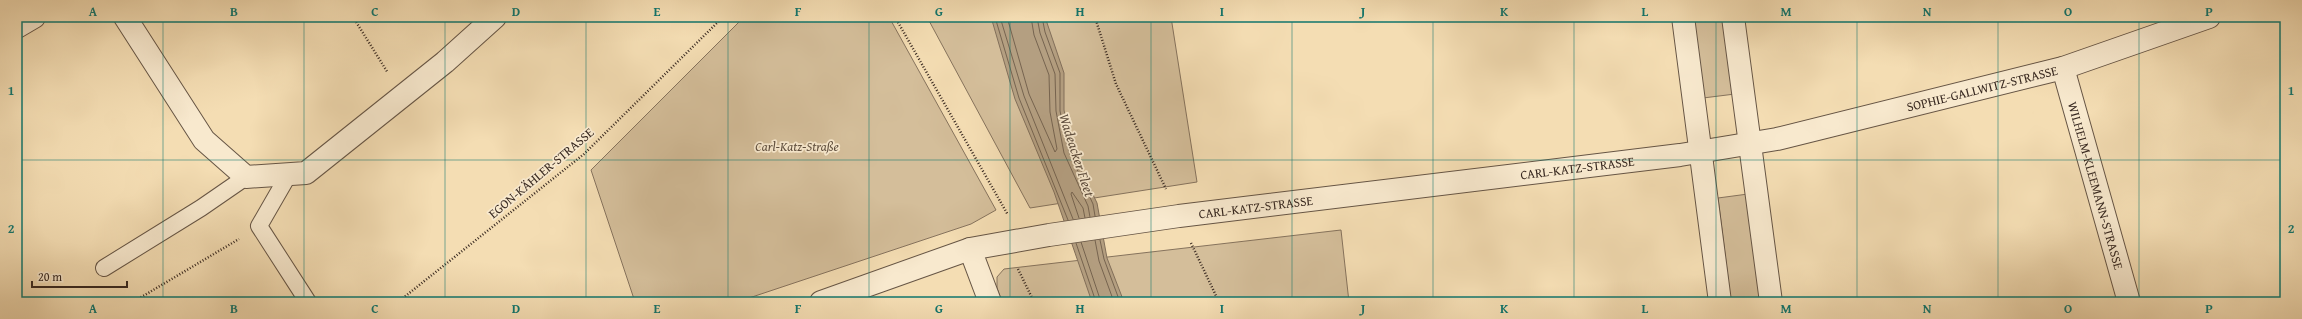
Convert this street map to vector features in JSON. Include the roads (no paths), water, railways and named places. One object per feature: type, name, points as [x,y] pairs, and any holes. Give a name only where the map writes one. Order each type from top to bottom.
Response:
[{"type":"street","points":[[17,27],[34,17]]},
{"type":"street","points":[[125,17],[204,140],[246,177],[306,173],[445,62],[495,17]]},
{"type":"street","points":[[1683,17],[1720,302]]},
{"type":"street","points":[[1734,17],[1771,302]]},
{"type":"street","name":"SOPHIE-GALLWITZ-STRASSE","points":[[1700,152],[1750,144],[2064,68],[2208,17]]},
{"type":"street","name":"WILHELM-KLEEMANN-STRASSE","points":[[2064,68],[2129,302]]},
{"type":"street","name":"CARL-KATZ-STRASSE","points":[[821,302],[970,249],[1049,235],[1179,216],[1700,152]]},
{"type":"street","points":[[970,249],[990,302]]},
{"type":"lane","points":[[289,174],[259,226],[308,302]]},
{"type":"lane","points":[[104,268],[201,208],[246,177]]},
{"type":"water","points":[[991,17],[1045,17],[1064,73],[1064,110],[1072,151],[1097,203],[1107,258],[1124,302],[1092,302],[1054,192],[1015,99]]},
{"type":"park label","name":"Carl-Katz-Straße","points":[[797,146]]},
{"type":"water label","name":"Wadeacker Fleet","points":[[1077,155]]}]
